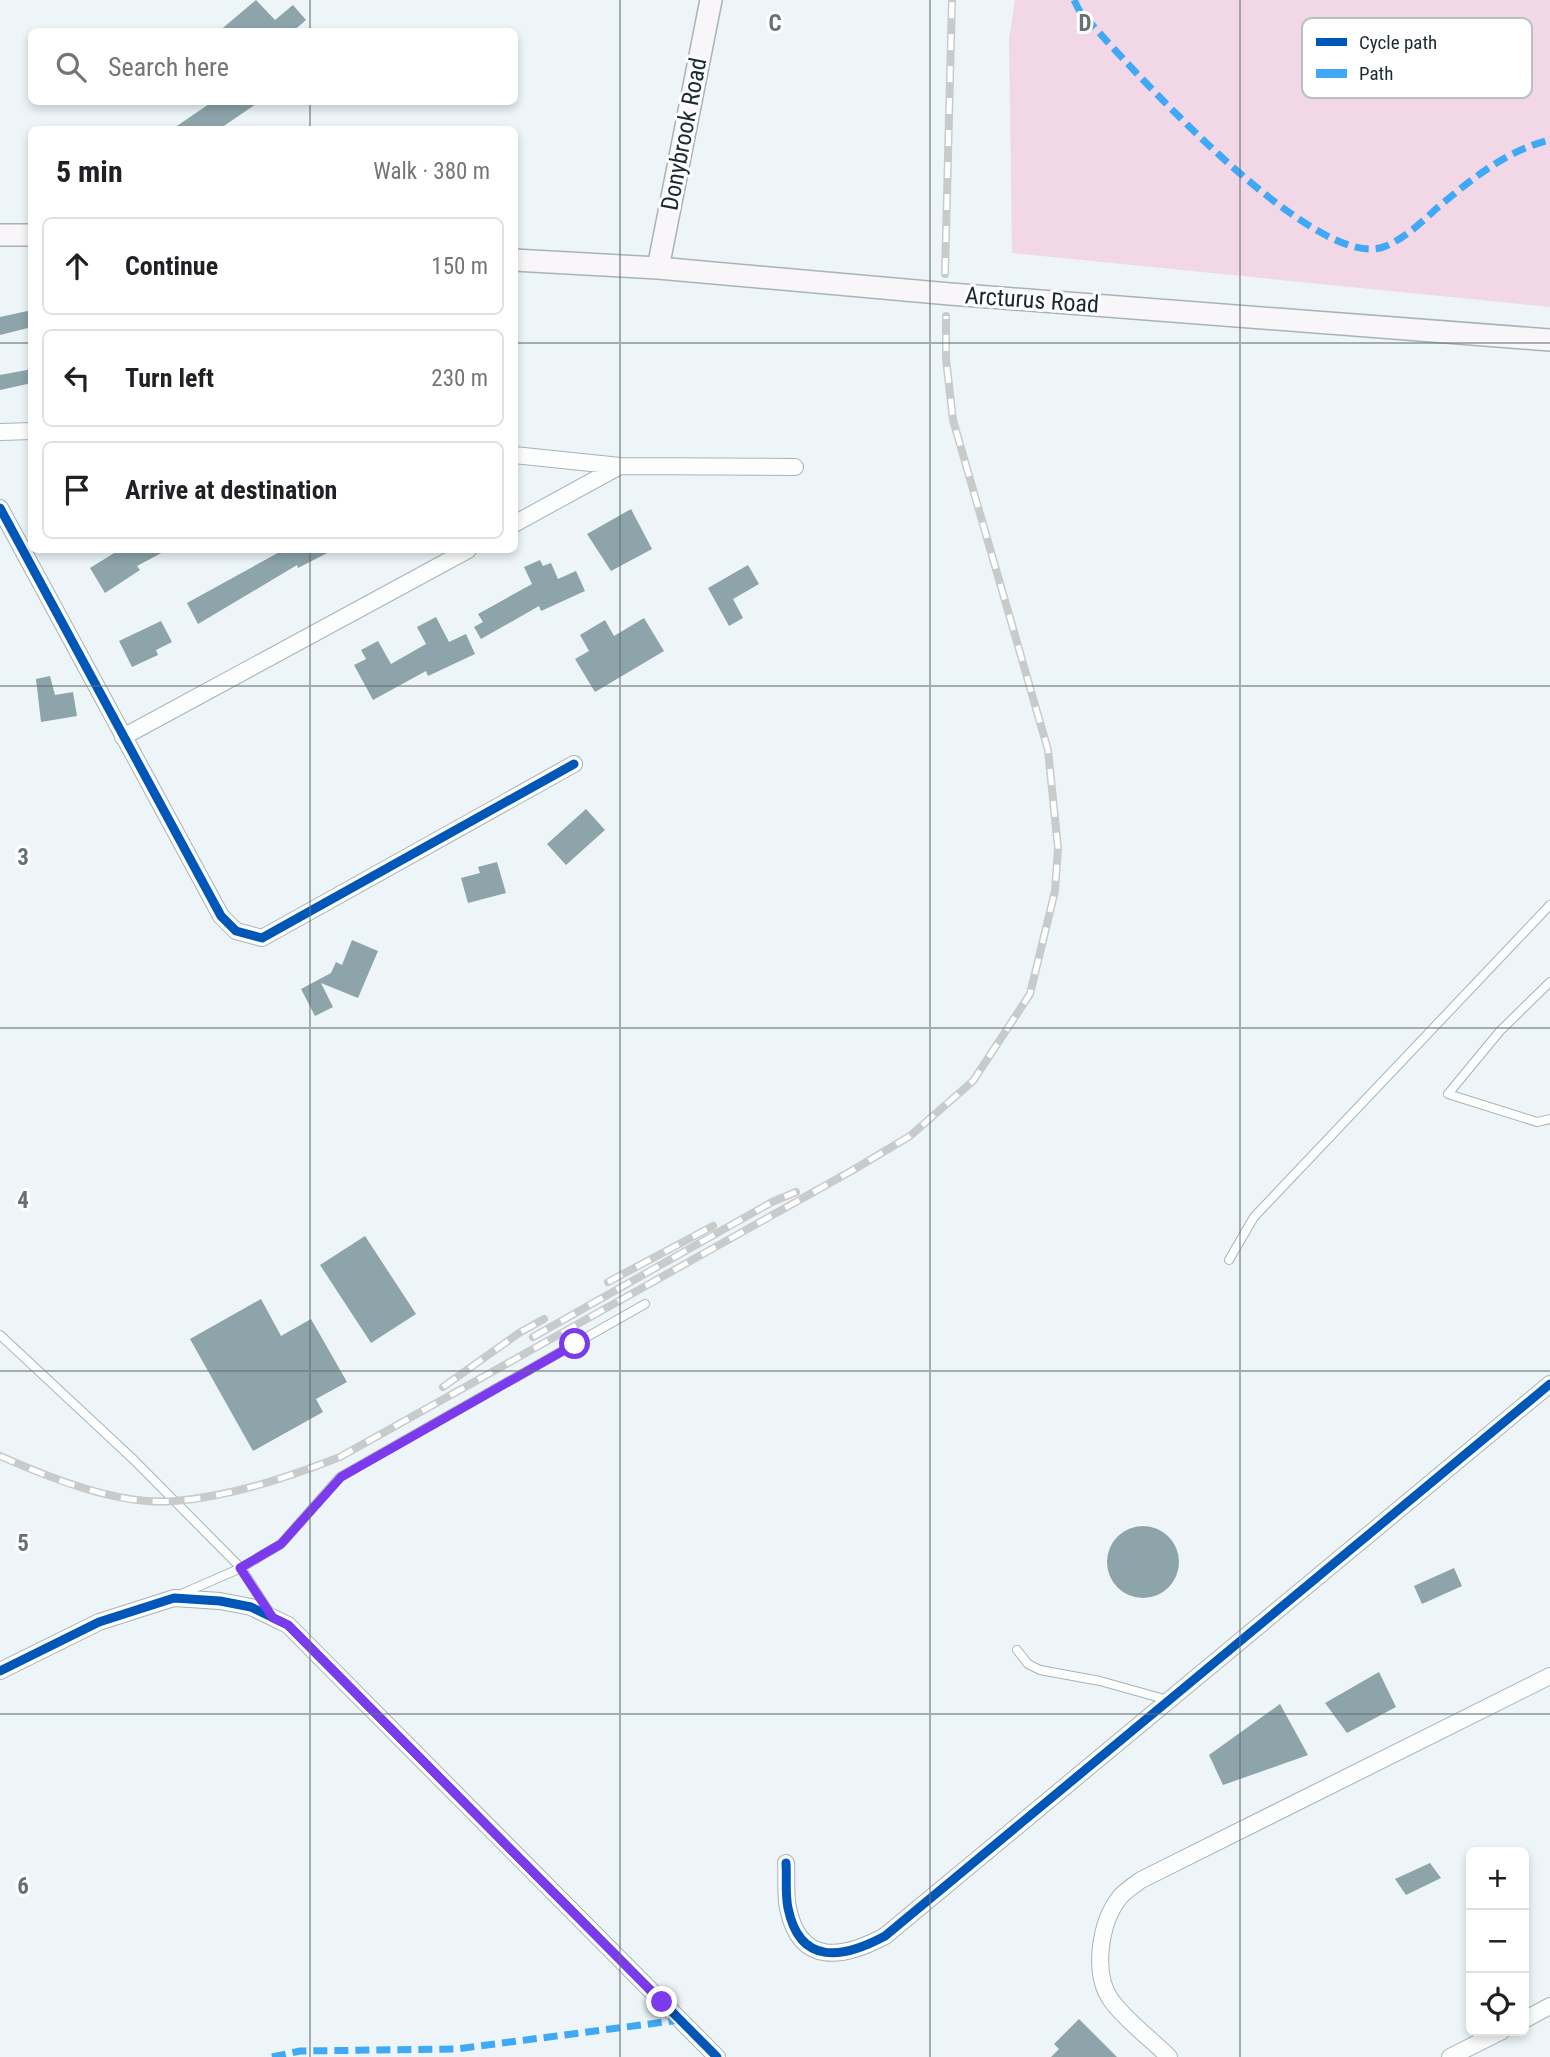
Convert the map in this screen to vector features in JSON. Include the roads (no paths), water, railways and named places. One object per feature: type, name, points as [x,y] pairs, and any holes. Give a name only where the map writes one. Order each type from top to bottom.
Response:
[{"type":"main road","name":"Donybrook Road","points":[[657,268],[711,0]]},
{"type":"main road","points":[[0,235],[28,235]]},
{"type":"main road","name":"Arcturus Road","points":[[518,260],[657,268],[866,287],[1550,340]]},
{"type":"street","points":[[0,432],[28,431]]},
{"type":"street","points":[[518,454],[620,466],[795,467]]},
{"type":"street","points":[[518,522],[620,466]]},
{"type":"street","points":[[0,508],[221,916],[236,931],[262,938],[574,764]]},
{"type":"street","points":[[123,737],[462,553]]},
{"type":"street","points":[[786,1863],[788,1907],[797,1931],[815,1951],[836,1956],[859,1950],[885,1936],[1550,1384]]},
{"type":"street","points":[[0,1671],[99,1622],[174,1598],[220,1601],[251,1607],[288,1625],[716,2057]]},
{"type":"street","points":[[1169,2057],[1111,1999],[1103,1980],[1101,1955],[1105,1927],[1120,1897],[1141,1880],[1550,1676]]},
{"type":"street","points":[[1529,2017],[1550,2006]]},
{"type":"street","points":[[1450,2057],[1492,2036]]},
{"type":"lane","points":[[1229,1260],[1254,1217],[1550,905]]},
{"type":"lane","points":[[1550,982],[1500,1031],[1448,1094],[1537,1122],[1550,1118]]},
{"type":"lane","points":[[174,1598],[240,1568],[281,1544],[341,1477],[645,1304]]},
{"type":"lane","points":[[0,1335],[134,1460],[240,1568],[273,1618]]},
{"type":"lane","points":[[1017,1650],[1028,1664],[1040,1670],[1084,1678],[1168,1700]]},
{"type":"railway","points":[[945,274],[952,0]]},
{"type":"railway","points":[[0,1456],[85,1489],[153,1501],[196,1499],[238,1490],[279,1479],[340,1457],[853,1170],[910,1136],[973,1081],[1030,994],[1055,891],[1058,848],[1048,750],[953,420],[946,359],[946,316]]},
{"type":"railway","points":[[533,1337],[772,1202],[796,1192]]},
{"type":"railway","points":[[608,1282],[713,1226]]},
{"type":"railway","points":[[443,1387],[519,1333],[544,1319]]}]
